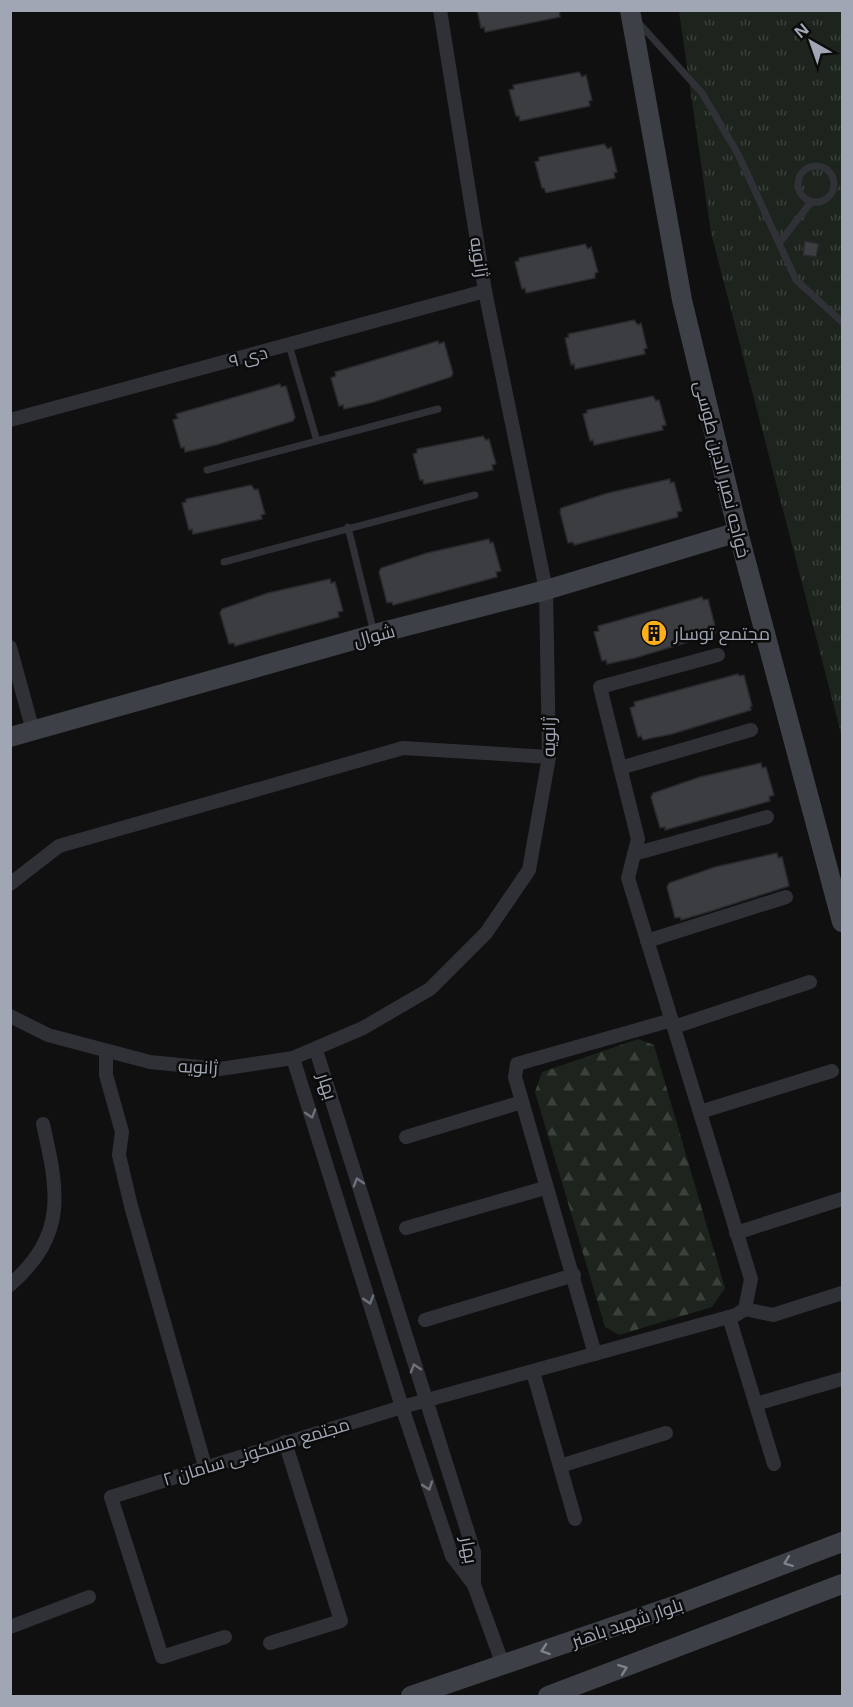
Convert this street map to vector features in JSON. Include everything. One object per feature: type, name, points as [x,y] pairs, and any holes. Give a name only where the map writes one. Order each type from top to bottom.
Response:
[{"type":"street","name":"ژانویه","points":[[10,1016],[48,1035],[150,1062],[220,1069],[293,1058],[363,1028],[430,989],[486,933],[529,870],[549,757],[546,590],[486,291],[440,10]]},
{"type":"street","name":"خواجه نصیر الدین طوسی","points":[[630,12],[682,300],[738,532],[843,922]]},
{"type":"street","name":"۹ دی","points":[[10,420],[486,291]]},
{"type":"street","name":"شوال","points":[[10,737],[375,634],[546,590],[738,532]]},
{"type":"street","points":[[10,647],[33,731]]},
{"type":"street","points":[[718,655],[600,687],[638,839],[628,878],[751,1279],[746,1309],[773,1315],[843,1293]]},
{"type":"street","points":[[620,768],[751,730]]},
{"type":"street","points":[[10,884],[59,846],[403,748],[549,757]]},
{"type":"street","points":[[634,854],[766,817]]},
{"type":"street","points":[[647,941],[786,897]]},
{"type":"street","points":[[595,1354],[574,1275],[545,1188],[514,1077],[517,1064],[673,1023],[810,982]]},
{"type":"street","name":"بهار","points":[[316,1050],[474,1552],[474,1585]]},
{"type":"street","points":[[106,1051],[106,1075],[122,1132],[119,1155],[131,1206],[205,1466]]},
{"type":"street","name":"بهار","points":[[293,1058],[402,1407],[452,1556],[474,1585]]},
{"type":"street","points":[[700,1112],[832,1071]]},
{"type":"street","points":[[406,1137],[522,1102]]},
{"type":"street","points":[[10,1285],[26,1272],[45,1242],[57,1207],[53,1170],[43,1124]]},
{"type":"street","points":[[406,1228],[545,1188]]},
{"type":"street","points":[[736,1233],[843,1199]]},
{"type":"street","points":[[425,1320],[574,1275]]},
{"type":"street","name":"مجتمع مسکونی سامان ۲","points":[[225,1637],[162,1657],[111,1497],[205,1466],[402,1407],[729,1317],[746,1309]]},
{"type":"street","points":[[729,1317],[774,1464]]},
{"type":"street","points":[[533,1372],[575,1519]]},
{"type":"street","points":[[756,1404],[843,1380]]},
{"type":"street","points":[[560,1466],[666,1433]]},
{"type":"street","points":[[270,1643],[341,1621],[285,1442]]},
{"type":"street","name":"بلوار شهید باهنر","points":[[411,1696],[674,1606],[843,1542]]},
{"type":"street","points":[[548,1696],[843,1584]]},
{"type":"street","points":[[474,1585],[503,1665]]},
{"type":"street","points":[[10,1627],[89,1597]]},
{"type":"lane","points":[[630,12],[702,93],[738,154],[796,280],[843,322]]},
{"type":"lane","points":[[818,166],[830,172],[834,185],[829,196],[817,202],[811,202],[801,195],[798,179],[805,169],[818,166]]},
{"type":"lane","points":[[780,242],[811,202]]},
{"type":"lane","points":[[290,345],[318,441]]},
{"type":"lane","points":[[207,470],[438,409]]},
{"type":"lane","points":[[224,562],[348,527],[475,495]]},
{"type":"lane","points":[[348,527],[375,634]]},
{"type":"green space","points":[[679,11],[842,11],[842,737],[711,233]]},
{"type":"green space","points":[[638,1039],[654,1045],[725,1288],[712,1307],[619,1335],[605,1327],[535,1092],[542,1072]]},
{"type":"building","points":[[477,10],[559,10],[560,17],[485,32],[484,27],[481,28]]},
{"type":"building","points":[[579,72],[582,77],[586,75],[592,100],[589,101],[590,106],[520,121],[519,116],[516,116],[509,90],[514,89],[513,85]]},
{"type":"building","points":[[604,144],[608,149],[611,147],[617,172],[614,173],[615,178],[546,193],[542,188],[535,162],[539,161],[539,157]]},
{"type":"building","points":[[805,241],[819,244],[816,257],[803,255]]},
{"type":"building","points":[[585,244],[588,249],[591,247],[598,272],[595,273],[595,278],[526,293],[525,288],[522,289],[515,262],[519,261],[519,258]]},
{"type":"building","points":[[634,320],[638,325],[641,323],[647,348],[644,349],[645,354],[575,369],[574,364],[571,365],[565,338],[569,337],[568,334]]},
{"type":"building","points":[[438,341],[439,344],[444,342],[453,373],[451,377],[374,402],[344,409],[343,405],[339,406],[331,378],[336,376],[335,372]]},
{"type":"building","points":[[280,384],[281,387],[286,386],[295,417],[293,421],[216,445],[185,452],[184,447],[181,448],[173,420],[178,418],[176,414]]},
{"type":"building","points":[[653,396],[656,401],[659,400],[666,425],[662,426],[663,430],[594,445],[593,440],[590,441],[583,414],[587,413],[587,410]]},
{"type":"building","points":[[483,436],[486,440],[489,439],[496,464],[492,465],[493,470],[424,484],[423,480],[420,480],[413,454],[417,453],[417,449]]},
{"type":"building","points":[[670,479],[670,483],[674,482],[682,511],[677,512],[678,517],[574,545],[573,542],[568,543],[561,508],[608,493]]},
{"type":"building","points":[[251,485],[255,490],[258,489],[265,514],[261,515],[262,519],[193,534],[192,529],[189,530],[182,503],[186,502],[186,499]]},
{"type":"building","points":[[489,539],[490,543],[493,542],[501,571],[496,572],[497,577],[393,605],[392,602],[387,603],[379,572],[381,568],[427,553]]},
{"type":"building","points":[[330,579],[331,583],[335,582],[343,611],[338,612],[339,617],[235,646],[234,643],[229,644],[220,613],[222,609],[268,593]]},
{"type":"building","name":"مجتمع توسار","points":[[702,597],[703,600],[708,599],[715,634],[635,658],[607,664],[606,660],[602,661],[594,632],[599,631],[598,626]]},
{"type":"building","name":"مجتمع توسار","points":[[738,674],[739,676],[744,675],[751,710],[672,734],[643,740],[641,736],[638,737],[630,708],[635,706],[634,702]]},
{"type":"building","points":[[761,763],[762,768],[766,767],[774,795],[769,797],[770,801],[665,830],[665,827],[660,828],[651,797],[653,793],[700,777]]},
{"type":"building","points":[[777,853],[778,858],[782,857],[789,886],[681,920],[680,917],[675,918],[667,887],[669,883],[715,867]]},
{"type":"place","name":"مجتمع توسار","points":[[654,633]]}]
